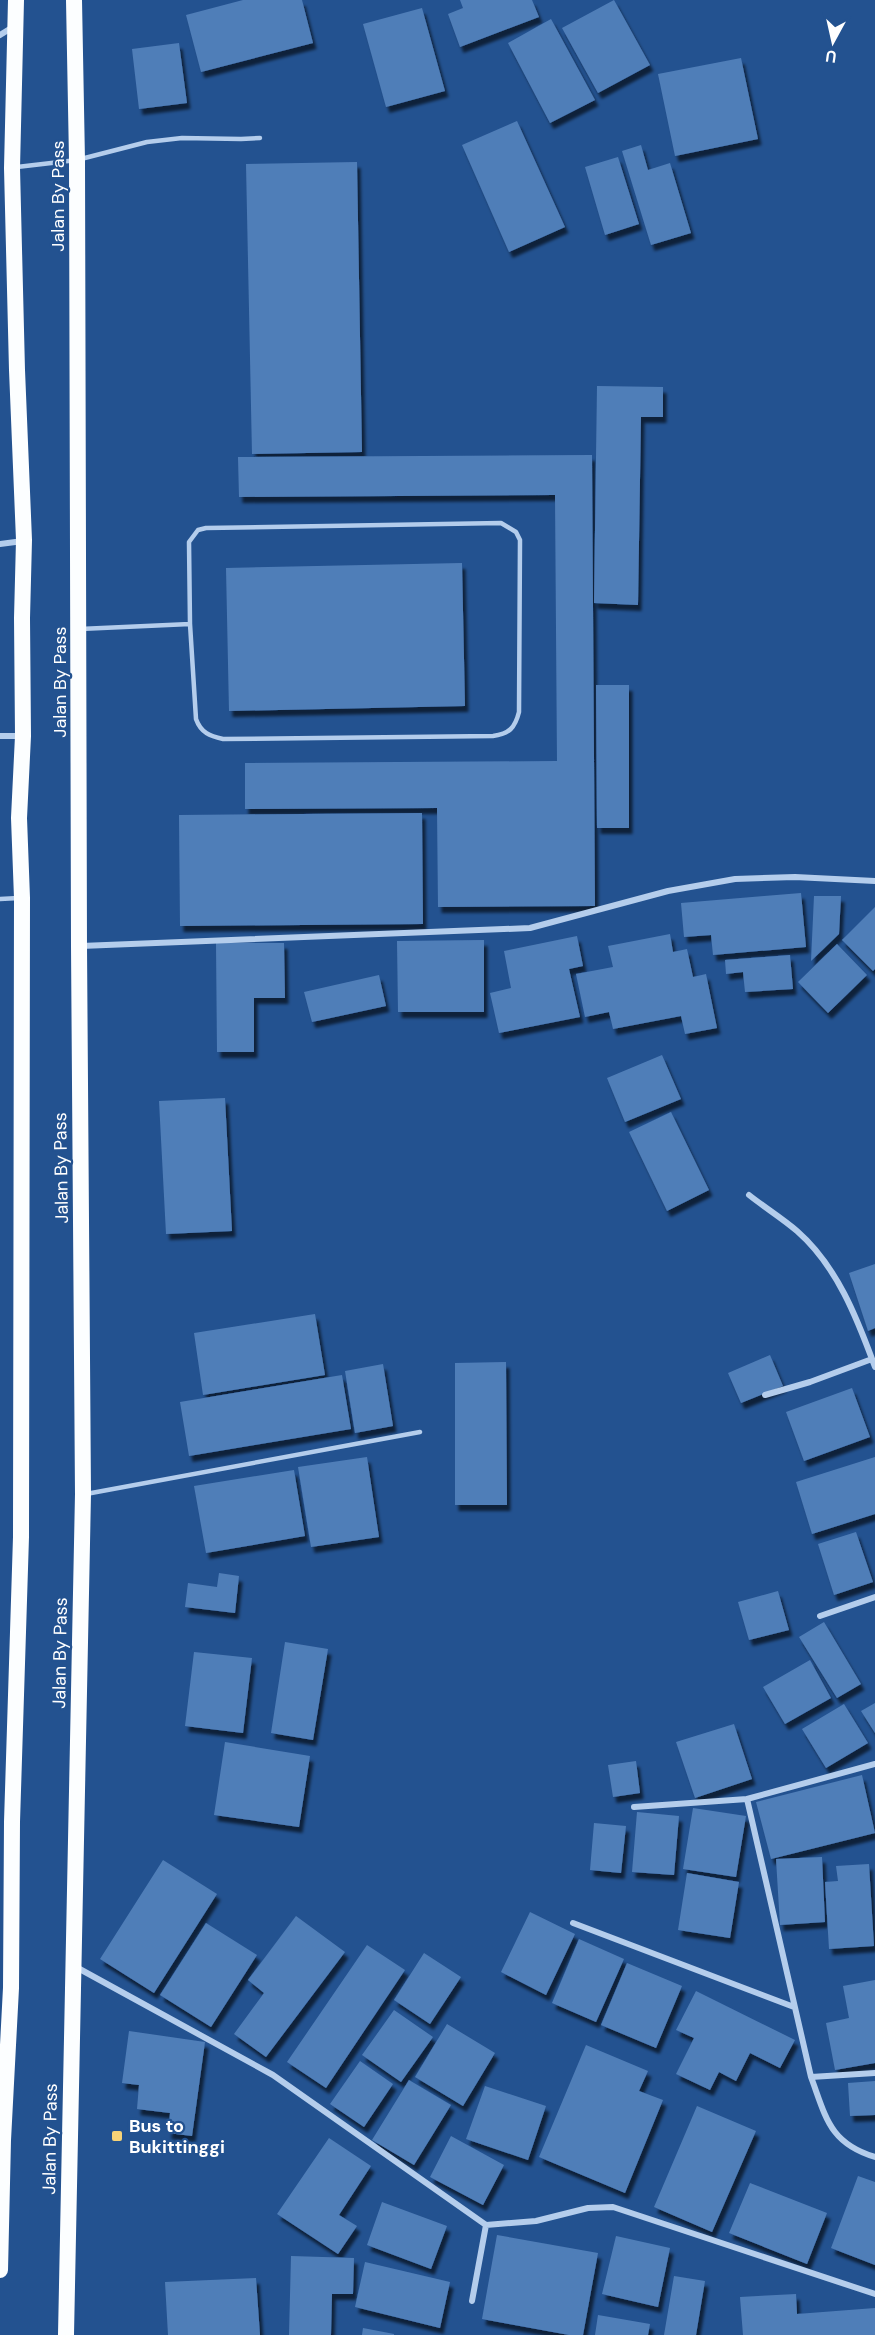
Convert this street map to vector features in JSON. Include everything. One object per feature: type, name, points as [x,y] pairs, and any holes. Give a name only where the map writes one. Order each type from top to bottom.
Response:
[{"type":"highway","points":[[0,2270],[2,2139],[11,1988],[12,1821],[21,1537],[22,898],[19,818],[23,736],[24,540],[16,370],[12,168],[16,0]]},
{"type":"highway","name":"Jalan By Pass","points":[[66,2335],[83,1494],[79,946],[78,160],[74,0]]},
{"type":"street","points":[[0,35],[16,26]]},
{"type":"street","points":[[0,544],[24,540]]},
{"type":"street","points":[[0,736],[23,736]]},
{"type":"street","points":[[79,946],[530,928],[668,891],[735,879],[795,877],[875,881]]},
{"type":"street","points":[[748,1195],[798,1232],[824,1262],[845,1293],[874,1363],[765,1395]]},
{"type":"street","points":[[820,1616],[875,1597]]},
{"type":"street","points":[[634,1807],[747,1799],[855,1767],[875,1764]]},
{"type":"street","points":[[747,1799],[811,2076],[829,2125],[835,2133],[841,2140],[875,2157]]},
{"type":"street","points":[[573,1923],[794,2007]]},
{"type":"street","points":[[73,1965],[273,2075],[486,2225],[536,2221],[588,2208],[613,2207],[875,2294]]},
{"type":"street","points":[[811,2076],[875,2073]]},
{"type":"street","points":[[472,2301],[486,2225]]},
{"type":"lane","points":[[12,168],[78,160],[147,142],[182,138],[241,140],[260,138]]},
{"type":"lane","points":[[501,523],[516,532],[520,540],[519,712],[517,723],[503,735],[493,736],[223,739],[211,736],[204,732],[196,719],[190,624],[189,542],[198,531],[206,528],[501,523]]},
{"type":"lane","points":[[80,629],[190,624]]},
{"type":"lane","points":[[0,899],[22,898]]},
{"type":"lane","points":[[83,1494],[420,1432]]},
{"type":"building","points":[[243,0],[302,0],[313,43],[201,72],[186,15]]},
{"type":"building","points":[[460,0],[532,0],[539,17],[460,47],[448,14],[463,8]]},
{"type":"building","points":[[614,0],[650,65],[598,93],[562,28]]},
{"type":"building","points":[[422,8],[445,91],[386,107],[363,24]]},
{"type":"building","points":[[551,19],[595,100],[550,123],[508,43]]},
{"type":"building","points":[[179,43],[187,103],[139,109],[132,49]]},
{"type":"building","points":[[741,58],[758,139],[675,156],[658,74]]},
{"type":"building","points":[[517,121],[565,227],[509,252],[462,145]]},
{"type":"building","points":[[641,145],[648,170],[670,163],[691,233],[651,245],[622,151]]},
{"type":"building","points":[[618,157],[639,224],[605,235],[585,167]]},
{"type":"building","points":[[357,162],[362,452],[252,454],[246,164]]},
{"type":"building","points":[[597,386],[663,387],[663,417],[641,417],[638,605],[594,603]]},
{"type":"building","points":[[592,455],[595,906],[438,907],[437,808],[245,809],[245,763],[557,761],[555,495],[239,497],[238,457]]},
{"type":"building","points":[[462,563],[465,706],[229,711],[226,568]]},
{"type":"building","points":[[596,685],[629,685],[629,828],[597,828]]},
{"type":"building","points":[[422,813],[423,924],[180,926],[179,815]]},
{"type":"building","points":[[801,893],[806,947],[713,955],[711,935],[684,937],[681,903]]},
{"type":"building","points":[[814,896],[841,896],[839,934],[811,961]]},
{"type":"building","points":[[875,907],[875,969],[873,971],[842,940]]},
{"type":"building","points":[[670,934],[673,952],[687,949],[693,977],[706,974],[717,1028],[685,1034],[681,1016],[613,1029],[609,1012],[585,1017],[576,974],[613,967],[608,946]]},
{"type":"building","points":[[577,936],[583,966],[569,969],[580,1017],[499,1033],[490,993],[511,988],[504,951]]},
{"type":"building","points":[[484,940],[484,1012],[398,1012],[397,941]]},
{"type":"building","points":[[216,943],[284,943],[285,998],[254,998],[254,1052],[217,1052]]},
{"type":"building","points":[[837,944],[867,975],[828,1013],[798,982]]},
{"type":"building","points":[[790,955],[793,989],[745,992],[743,972],[726,974],[725,960]]},
{"type":"building","points":[[379,975],[386,1006],[312,1022],[304,992]]},
{"type":"building","points":[[662,1055],[681,1099],[625,1122],[607,1078]]},
{"type":"building","points":[[225,1098],[232,1231],[166,1234],[159,1101]]},
{"type":"building","points":[[671,1112],[709,1190],[667,1211],[629,1132]]},
{"type":"building","points":[[875,1264],[875,1328],[868,1331],[849,1273]]},
{"type":"building","points":[[315,1314],[325,1375],[203,1395],[194,1333]]},
{"type":"building","points":[[770,1355],[783,1386],[741,1403],[728,1373]]},
{"type":"building","points":[[506,1362],[507,1505],[455,1505],[455,1363]]},
{"type":"building","points":[[383,1364],[393,1426],[355,1433],[345,1371]]},
{"type":"building","points":[[342,1375],[351,1429],[189,1456],[180,1402]]},
{"type":"building","points":[[852,1388],[870,1437],[804,1461],[786,1412]]},
{"type":"building","points":[[367,1457],[379,1537],[311,1547],[298,1467]]},
{"type":"building","points":[[875,1457],[875,1514],[812,1534],[796,1482]]},
{"type":"building","points":[[294,1470],[305,1536],[206,1553],[194,1486]]},
{"type":"building","points":[[856,1532],[873,1582],[834,1595],[818,1544]]},
{"type":"building","points":[[219,1573],[239,1576],[235,1613],[185,1607],[188,1583],[217,1587]]},
{"type":"building","points":[[778,1591],[789,1630],[749,1640],[738,1602]]},
{"type":"building","points":[[824,1622],[861,1684],[837,1698],[799,1637]]},
{"type":"building","points":[[285,1642],[328,1649],[313,1740],[271,1733]]},
{"type":"building","points":[[194,1652],[252,1658],[243,1733],[185,1726]]},
{"type":"building","points":[[810,1660],[831,1698],[785,1724],[763,1687]]},
{"type":"building","points":[[875,1703],[875,1733],[861,1711]]},
{"type":"building","points":[[844,1704],[868,1743],[826,1768],[802,1729]]},
{"type":"building","points":[[734,1724],[752,1779],[695,1798],[676,1742]]},
{"type":"building","points":[[225,1742],[310,1756],[299,1827],[214,1815]]},
{"type":"building","points":[[636,1761],[640,1793],[613,1797],[608,1765]]},
{"type":"building","points":[[862,1775],[875,1833],[771,1859],[756,1802]]},
{"type":"building","points":[[693,1808],[746,1816],[736,1877],[683,1869]]},
{"type":"building","points":[[637,1812],[679,1816],[674,1875],[632,1872]]},
{"type":"building","points":[[594,1823],[626,1826],[621,1873],[590,1870]]},
{"type":"building","points":[[822,1857],[825,1922],[780,1925],[776,1859]]},
{"type":"building","points":[[163,1860],[217,1894],[154,1993],[100,1959]]},
{"type":"building","points":[[869,1864],[874,1946],[829,1949],[825,1882],[838,1881],[836,1866]]},
{"type":"building","points":[[687,1873],[739,1882],[730,1938],[678,1930]]},
{"type":"building","points":[[530,1912],[575,1934],[546,1995],[501,1972]]},
{"type":"building","points":[[296,1916],[345,1952],[266,2057],[234,2034],[264,1993],[248,1980]]},
{"type":"building","points":[[206,1923],[257,1955],[211,2027],[160,1995]]},
{"type":"building","points":[[579,1939],[624,1959],[596,2022],[552,2003]]},
{"type":"building","points":[[367,1945],[405,1970],[326,2088],[287,2062]]},
{"type":"building","points":[[424,1953],[461,1977],[430,2024],[394,2000]]},
{"type":"building","points":[[627,1963],[682,1986],[656,2048],[601,2025]]},
{"type":"building","points":[[875,1980],[875,2063],[835,2070],[826,2023],[849,2018],[843,1986]]},
{"type":"building","points":[[696,1991],[795,2040],[780,2068],[750,2053],[736,2081],[719,2072],[710,2090],[676,2074],[694,2038],[676,2030]]},
{"type":"building","points":[[394,2010],[433,2037],[401,2082],[362,2055]]},
{"type":"building","points":[[447,2024],[495,2053],[463,2106],[415,2077]]},
{"type":"building","points":[[129,2031],[205,2042],[192,2136],[168,2133],[170,2113],[137,2109],[139,2085],[122,2083]]},
{"type":"building","points":[[586,2045],[648,2071],[639,2091],[663,2100],[625,2193],[539,2157]]},
{"type":"building","points":[[360,2061],[393,2084],[364,2127],[330,2104]]},
{"type":"building","points":[[409,2080],[451,2105],[414,2165],[372,2140]]},
{"type":"building","points":[[875,2081],[875,2115],[850,2116],[848,2083]]},
{"type":"building","points":[[485,2086],[546,2106],[528,2160],[466,2139]]},
{"type":"building","points":[[697,2106],[756,2131],[712,2232],[654,2207]]},
{"type":"building","points":[[451,2136],[504,2165],[483,2205],[430,2177]]},
{"type":"building","points":[[329,2138],[371,2166],[339,2215],[357,2226],[338,2254],[277,2214]]},
{"type":"building","points":[[858,2176],[875,2182],[875,2265],[831,2248]]},
{"type":"building","points":[[750,2183],[827,2213],[807,2264],[729,2233]]},
{"type":"building","points":[[382,2202],[447,2226],[431,2269],[367,2245]]},
{"type":"building","points":[[497,2235],[598,2253],[583,2335],[569,2335],[482,2319]]},
{"type":"building","points":[[616,2236],[670,2248],[658,2307],[602,2294]]},
{"type":"building","points":[[291,2256],[354,2258],[353,2294],[332,2294],[331,2335],[289,2335]]},
{"type":"building","points":[[365,2262],[450,2282],[440,2328],[355,2307]]},
{"type":"building","points":[[674,2276],[705,2281],[696,2335],[664,2335]]},
{"type":"building","points":[[256,2278],[260,2335],[168,2335],[165,2282]]},
{"type":"building","points":[[796,2294],[797,2314],[875,2308],[875,2335],[743,2335],[740,2297]]},
{"type":"building","points":[[598,2315],[650,2324],[648,2335],[595,2335]]},
{"type":"building","points":[[363,2328],[394,2334],[394,2335],[362,2335]]},
{"type":"place","name":"Bus to Bukittinggi","points":[[117,2136]]}]
